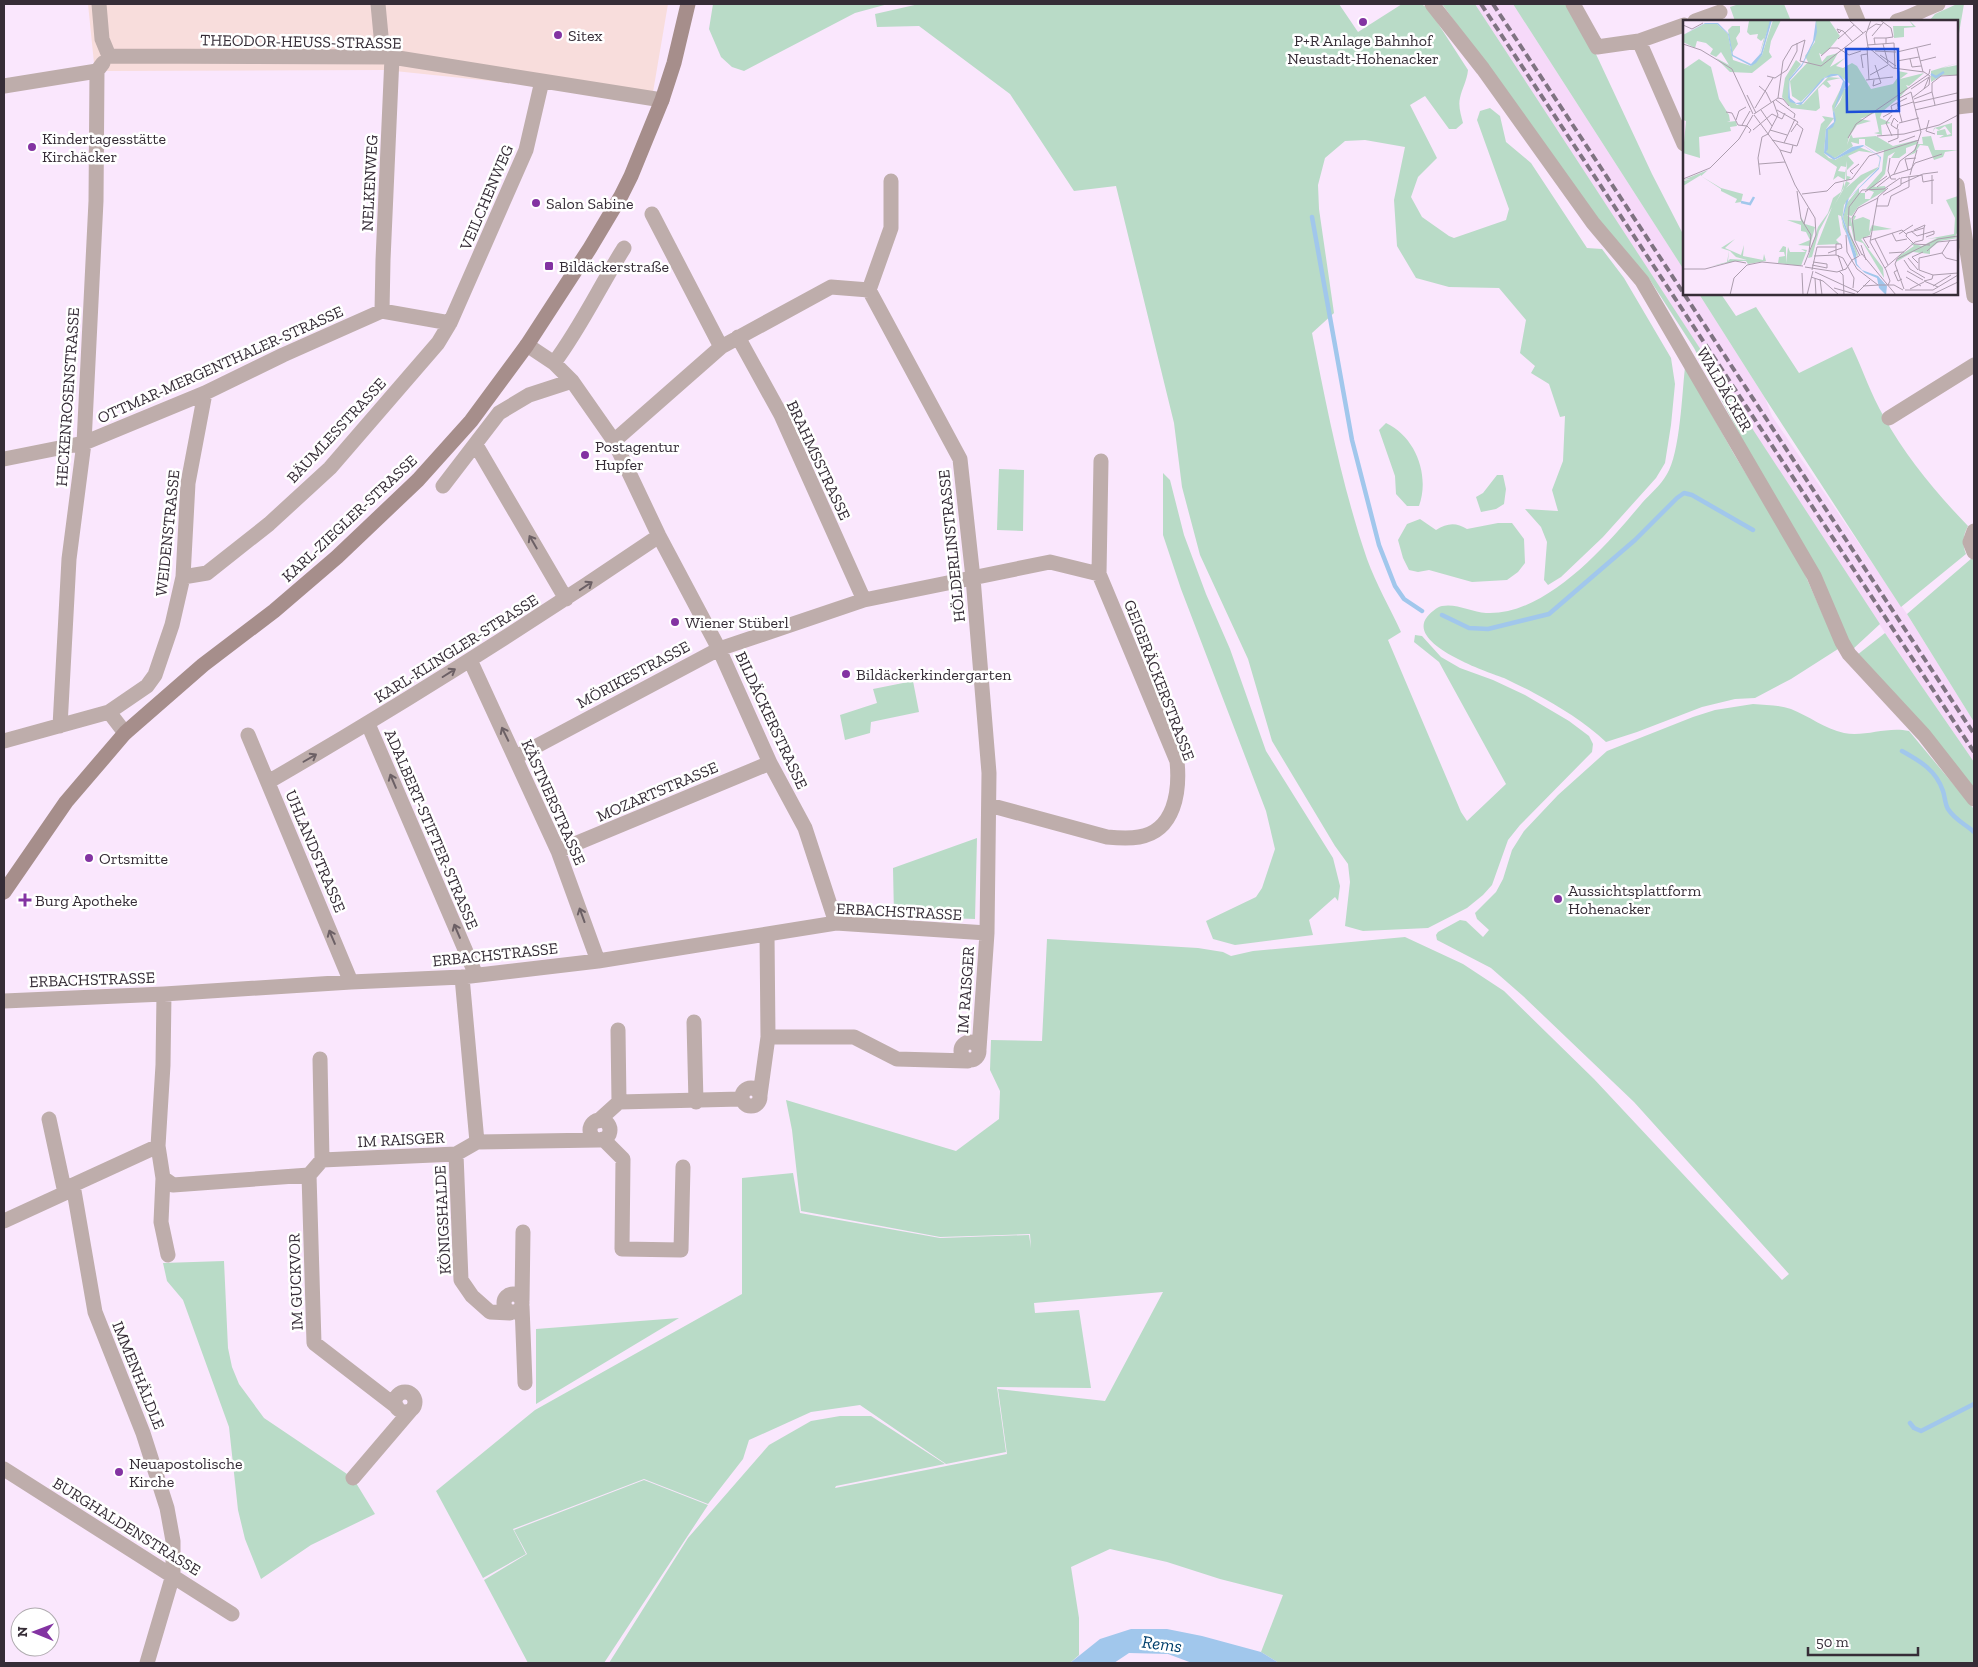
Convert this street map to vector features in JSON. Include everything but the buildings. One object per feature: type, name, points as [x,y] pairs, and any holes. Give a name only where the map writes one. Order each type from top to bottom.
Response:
[{"type":"street","points":[[4,86],[98,71],[109,56],[102,39],[98,4]]},
{"type":"street","name":"NELKENWEG","points":[[378,4],[388,57],[382,311]]},
{"type":"street","name":"KARL-ZIEGLER-STRASSE","points":[[4,892],[66,802],[125,734],[203,665],[274,611],[337,557],[394,504],[471,421],[527,345],[590,248],[631,176],[662,100],[674,63],[688,4]]},
{"type":"street","name":"WALDÄCKER","points":[[1432,4],[1483,69],[1593,223],[1642,280],[1814,576],[1849,654],[1924,736],[1974,799]]},
{"type":"street","points":[[1574,4],[1597,47],[1639,41],[1683,25]]},
{"type":"street","points":[[1851,4],[1858,20]]},
{"type":"street","points":[[1906,20],[1920,11],[1938,4]]},
{"type":"street","points":[[1698,20],[1720,12]]},
{"type":"street","points":[[1639,41],[1683,142]]},
{"type":"street","name":"THEODOR-HEUSS-STRASSE","points":[[109,56],[388,57],[662,100]]},
{"type":"street","name":"HECKENROSENSTRASSE","points":[[60,726],[68,559],[84,443],[96,201],[98,71]]},
{"type":"street","name":"VEILCHENWEG","points":[[450,322],[526,150],[542,81]]},
{"type":"street","points":[[1958,107],[1974,105]]},
{"type":"street","points":[[614,441],[721,347],[831,287],[870,290],[891,228],[891,182]]},
{"type":"street","points":[[1958,198],[1961,235],[1974,296]]},
{"type":"street","points":[[652,214],[721,347]]},
{"type":"street","points":[[554,363],[573,339],[607,275],[624,248]]},
{"type":"street","name":"HÖLDERLINSTRASSE","points":[[870,290],[960,459],[973,578],[989,773],[986,933]]},
{"type":"street","points":[[382,311],[450,322]]},
{"type":"street","name":"OTTMAR-MERGENTHALER-STRASSE","points":[[4,459],[84,443],[205,393],[283,355],[382,311]]},
{"type":"street","name":"BÄUMLESSTRASSE","points":[[183,577],[207,573],[269,524],[330,468],[438,343],[450,322]]},
{"type":"street","name":"BRAHMSSTRASSE","points":[[738,337],[781,415],[864,600]]},
{"type":"street","name":"BILDÄCKERSTRASSE","points":[[527,345],[554,363],[572,381],[614,441],[659,536],[718,649],[770,763],[805,828],[836,923]]},
{"type":"street","points":[[1889,418],[1974,365]]},
{"type":"street","points":[[443,486],[499,413],[529,395],[572,381]]},
{"type":"street","name":"WEIDENSTRASSE","points":[[4,741],[109,712],[147,686],[155,675],[172,625],[183,577],[188,483],[205,393]]},
{"type":"street","points":[[476,445],[566,599]]},
{"type":"street","name":"GEIGERÄCKERSTRASSE","points":[[989,805],[1107,837],[1123,838],[1139,837],[1152,833],[1164,823],[1172,812],[1177,794],[1176,761],[1099,574],[1101,461]]},
{"type":"street","points":[[1974,531],[1970,542],[1974,552]]},
{"type":"street","name":"KARL-KLINGLER-STRASSE","points":[[268,782],[368,724],[470,660],[566,599],[659,536]]},
{"type":"street","points":[[973,578],[1050,562],[1099,574]]},
{"type":"street","name":"MÖRIKESTRASSE","points":[[516,757],[718,649],[864,600],[973,578]]},
{"type":"street","name":"KÄSTNERSTRASSE","points":[[470,660],[558,851],[598,961]]},
{"type":"street","points":[[109,712],[125,734]]},
{"type":"street","name":"ADALBERT-STIFTER-STRASSE","points":[[368,724],[469,976]]},
{"type":"street","name":"UHLANDSTRASSE","points":[[248,735],[351,982]]},
{"type":"street","name":"MOZARTSTRASSE","points":[[558,851],[770,763]]},
{"type":"street","name":"ERBACHSTRASSE","points":[[4,1001],[164,994],[469,976],[598,961],[836,923],[986,933]]},
{"type":"street","name":"IM RAISGER","points":[[768,1037],[854,1037],[897,1059],[968,1061],[961,1054],[961,1048],[964,1044],[973,1042],[979,1049],[986,933]]},
{"type":"street","points":[[600,1139],[607,1137],[610,1128],[607,1123],[598,1120],[619,1102],[696,1102],[741,1099],[744,1104],[753,1106],[758,1104],[768,1037],[767,934]]},
{"type":"street","points":[[469,976],[477,1142]]},
{"type":"street","points":[[164,994],[163,1065],[158,1146],[163,1178],[161,1222],[168,1255]]},
{"type":"street","points":[[694,1022],[696,1102]]},
{"type":"street","points":[[618,1030],[619,1102]]},
{"type":"street","points":[[163,1178],[174,1185],[309,1175],[322,1160],[320,1060]]},
{"type":"street","name":"IMMENHÄLDLE","points":[[49,1119],[69,1189],[95,1312],[143,1433],[167,1508],[173,1541],[173,1575],[146,1663]]},
{"type":"street","points":[[600,1139],[623,1159],[622,1249],[681,1250],[683,1167]]},
{"type":"street","name":"IM RAISGER","points":[[322,1160],[456,1154],[477,1142],[600,1139]]},
{"type":"street","points":[[4,1221],[158,1146]]},
{"type":"street","name":"KÖNIGSHALDE","points":[[456,1154],[461,1280],[472,1296],[490,1312],[518,1306]]},
{"type":"street","name":"IM GUCKVOR","points":[[309,1175],[314,1343],[404,1408],[353,1478]]},
{"type":"street","points":[[523,1232],[518,1306],[524,1383]]},
{"type":"street","name":"BURGHALDENSTRASSE","points":[[4,1469],[232,1614]]},
{"type":"shaded area","points":[[88,4],[668,4],[653,92],[548,87],[385,70],[102,71],[94,63]]},
{"type":"shaded area","points":[[1475,4],[1513,4],[1683,268],[1683,295],[1700,295],[1765,398],[1772,416],[1907,614],[1974,722],[1974,762],[1885,633]]},
{"type":"green space","points":[[713,4],[888,4],[855,13],[744,71],[732,67],[721,57],[709,29]]},
{"type":"green space","points":[[919,4],[1339,4],[1358,32],[1402,4],[1421,4],[1428,8],[1468,70],[1459,101],[1463,123],[1456,129],[1449,129],[1425,96],[1410,105],[1437,158],[1418,177],[1411,197],[1422,217],[1454,238],[1506,220],[1509,209],[1477,120],[1480,111],[1490,108],[1500,116],[1506,142],[1531,163],[1587,248],[1602,249],[1624,278],[1671,358],[1675,384],[1665,463],[1656,478],[1603,537],[1561,577],[1548,585],[1544,580],[1547,542],[1541,527],[1525,509],[1558,511],[1552,490],[1563,461],[1565,416],[1560,417],[1549,384],[1531,373],[1535,366],[1520,353],[1526,320],[1499,288],[1449,287],[1416,278],[1397,246],[1394,200],[1405,147],[1365,140],[1345,141],[1325,158],[1318,185],[1319,209],[1334,313],[1312,333],[1323,390],[1343,475],[1367,559],[1401,632],[1388,640],[1461,812],[1467,821],[1506,784],[1439,662],[1414,642],[1415,635],[1422,636],[1441,657],[1460,668],[1493,680],[1525,695],[1569,721],[1589,736],[1593,744],[1592,752],[1520,825],[1508,840],[1492,885],[1467,908],[1428,928],[1363,931],[1345,926],[1350,882],[1348,864],[1335,846],[1272,741],[1248,659],[1200,555],[1182,487],[1174,423],[1116,186],[1074,191],[1010,94],[919,26],[877,27],[875,14]]},
{"type":"green space","points":[[1442,4],[1475,4],[1880,624],[1853,649],[1694,348],[1650,280],[1600,221]]},
{"type":"green space","points":[[1513,4],[1568,4],[1595,52],[1652,174],[1683,234],[1683,268]]},
{"type":"green space","points":[[1739,4],[1784,4],[1791,20],[1735,20],[1730,7]]},
{"type":"green space","points":[[1957,4],[1964,4],[1958,39],[1958,20],[1930,20],[1935,14]]},
{"type":"green space","points":[[1700,295],[1722,295],[1736,316],[1756,307],[1799,373],[1852,347],[1879,409],[1902,446],[1934,488],[1968,526],[1964,540],[1966,554],[1901,607]]},
{"type":"green space","points":[[1685,367],[1734,454],[1799,561],[1838,649],[1791,679],[1755,698],[1735,699],[1702,707],[1606,742],[1581,721],[1544,698],[1504,678],[1467,663],[1438,647],[1428,637],[1424,627],[1428,615],[1442,606],[1447,605],[1486,613],[1508,611],[1531,603],[1552,591],[1593,557],[1659,486],[1667,474],[1678,438]]},
{"type":"green space","points":[[1386,423],[1405,438],[1413,448],[1418,459],[1423,482],[1419,506],[1407,506],[1396,494],[1395,476],[1379,430]]},
{"type":"green space","points":[[999,469],[1024,470],[1023,531],[997,530]]},
{"type":"green space","points":[[1163,473],[1170,480],[1184,535],[1206,594],[1230,649],[1266,751],[1333,858],[1340,886],[1338,901],[1335,897],[1309,920],[1313,935],[1235,945],[1213,939],[1206,921],[1256,897],[1262,888],[1275,849],[1266,811],[1181,589],[1163,535]]},
{"type":"green space","points":[[1497,475],[1503,475],[1506,489],[1504,504],[1496,509],[1481,512],[1476,497],[1483,493]]},
{"type":"green space","points":[[1420,519],[1436,530],[1451,524],[1467,529],[1498,523],[1512,523],[1524,539],[1525,563],[1518,572],[1507,580],[1472,582],[1429,570],[1418,572],[1409,570],[1403,558],[1398,540],[1407,524]]},
{"type":"green space","points":[[1972,558],[1974,559],[1974,722],[1907,614]]},
{"type":"green space","points":[[1885,633],[1974,762],[1974,789],[1857,655]]},
{"type":"green space","points":[[913,681],[919,712],[871,722],[870,733],[845,740],[840,715],[877,703],[873,689]]},
{"type":"green space","points":[[1753,704],[1791,709],[1830,729],[1844,733],[1909,731],[1974,809],[1974,1663],[1279,1663],[1261,1652],[1283,1595],[1220,1579],[1167,1562],[1110,1549],[1071,1567],[1079,1618],[1079,1655],[1070,1663],[609,1663],[688,1538],[769,1445],[811,1421],[840,1416],[871,1416],[945,1464],[836,1486],[835,1488],[1007,1454],[998,1389],[1105,1401],[1163,1292],[1034,1303],[1035,1313],[1079,1310],[1091,1388],[997,1387],[1006,1452],[946,1464],[860,1405],[811,1412],[749,1440],[743,1459],[708,1504],[644,1479],[513,1529],[526,1554],[483,1578],[436,1491],[535,1410],[742,1294],[742,1178],[793,1173],[800,1213],[940,1238],[1029,1235],[1031,1248],[1030,1234],[940,1237],[801,1211],[792,1130],[786,1100],[956,1151],[999,1119],[1000,1091],[990,1070],[991,1040],[1042,1041],[1047,939],[1198,948],[1223,952],[1231,956],[1253,951],[1405,937],[1463,964],[1504,991],[1594,1079],[1782,1280],[1789,1274],[1634,1102],[1491,968],[1437,940],[1436,935],[1460,920],[1466,921],[1483,937],[1489,930],[1477,919],[1475,913],[1496,892],[1503,879],[1512,850],[1524,831],[1558,795],[1607,751],[1693,717],[1715,710]]},
{"type":"green space","points":[[977,838],[975,919],[894,916],[893,868]]},
{"type":"green space","points":[[224,1261],[228,1348],[232,1367],[239,1384],[264,1418],[353,1478],[375,1514],[311,1545],[261,1579],[245,1539],[238,1510],[229,1427],[183,1300],[167,1281],[163,1263]]},
{"type":"green space","points":[[679,1318],[536,1404],[536,1329]]},
{"type":"green space","points":[[644,1480],[708,1505],[604,1663],[528,1663],[484,1580],[527,1554],[514,1530]]},
{"type":"water","name":"Rems","points":[[1131,1629],[1167,1629],[1202,1636],[1261,1652],[1279,1663],[1192,1663],[1168,1654],[1129,1653],[1114,1663],[1070,1663],[1100,1639]]},
{"type":"waterway","points":[[1312,217],[1352,440],[1379,545],[1395,586],[1404,599],[1422,611]]},
{"type":"waterway","points":[[1442,615],[1469,628],[1488,629],[1549,614],[1635,540],[1684,493],[1692,495],[1753,530]]},
{"type":"waterway","points":[[1902,751],[1932,772],[1940,784],[1948,809],[1957,819],[1974,832]]},
{"type":"waterway","points":[[1910,1423],[1914,1428],[1921,1431],[1974,1404]]},
{"type":"railway","points":[[1481,4],[1974,752]]},
{"type":"railway","points":[[1493,4],[1683,292]]},
{"type":"railway","points":[[1685,295],[1974,734]]},
{"type":"place","name":"P+R Anlage Bahnhof Neustadt-Hohenacker","points":[[1363,22]]},
{"type":"place","name":"Sitex","points":[[558,35]]},
{"type":"place","name":"Kindertagesstätte Kirchäcker","points":[[32,147]]},
{"type":"place","name":"Salon Sabine","points":[[536,203]]},
{"type":"place","name":"Bildäckerstraße","points":[[549,266]]},
{"type":"place","name":"Postagentur Hupfer","points":[[585,455]]},
{"type":"place","name":"Wiener Stüberl","points":[[675,622]]},
{"type":"place","name":"Bildäckerkindergarten","points":[[846,674]]},
{"type":"place","name":"Ortsmitte","points":[[89,858]]},
{"type":"place","name":"Aussichtsplattform Hohenacker","points":[[1558,899]]},
{"type":"place","name":"Burg Apotheke","points":[[25,900]]},
{"type":"place","name":"Neuapostolische Kirche","points":[[119,1472]]}]
